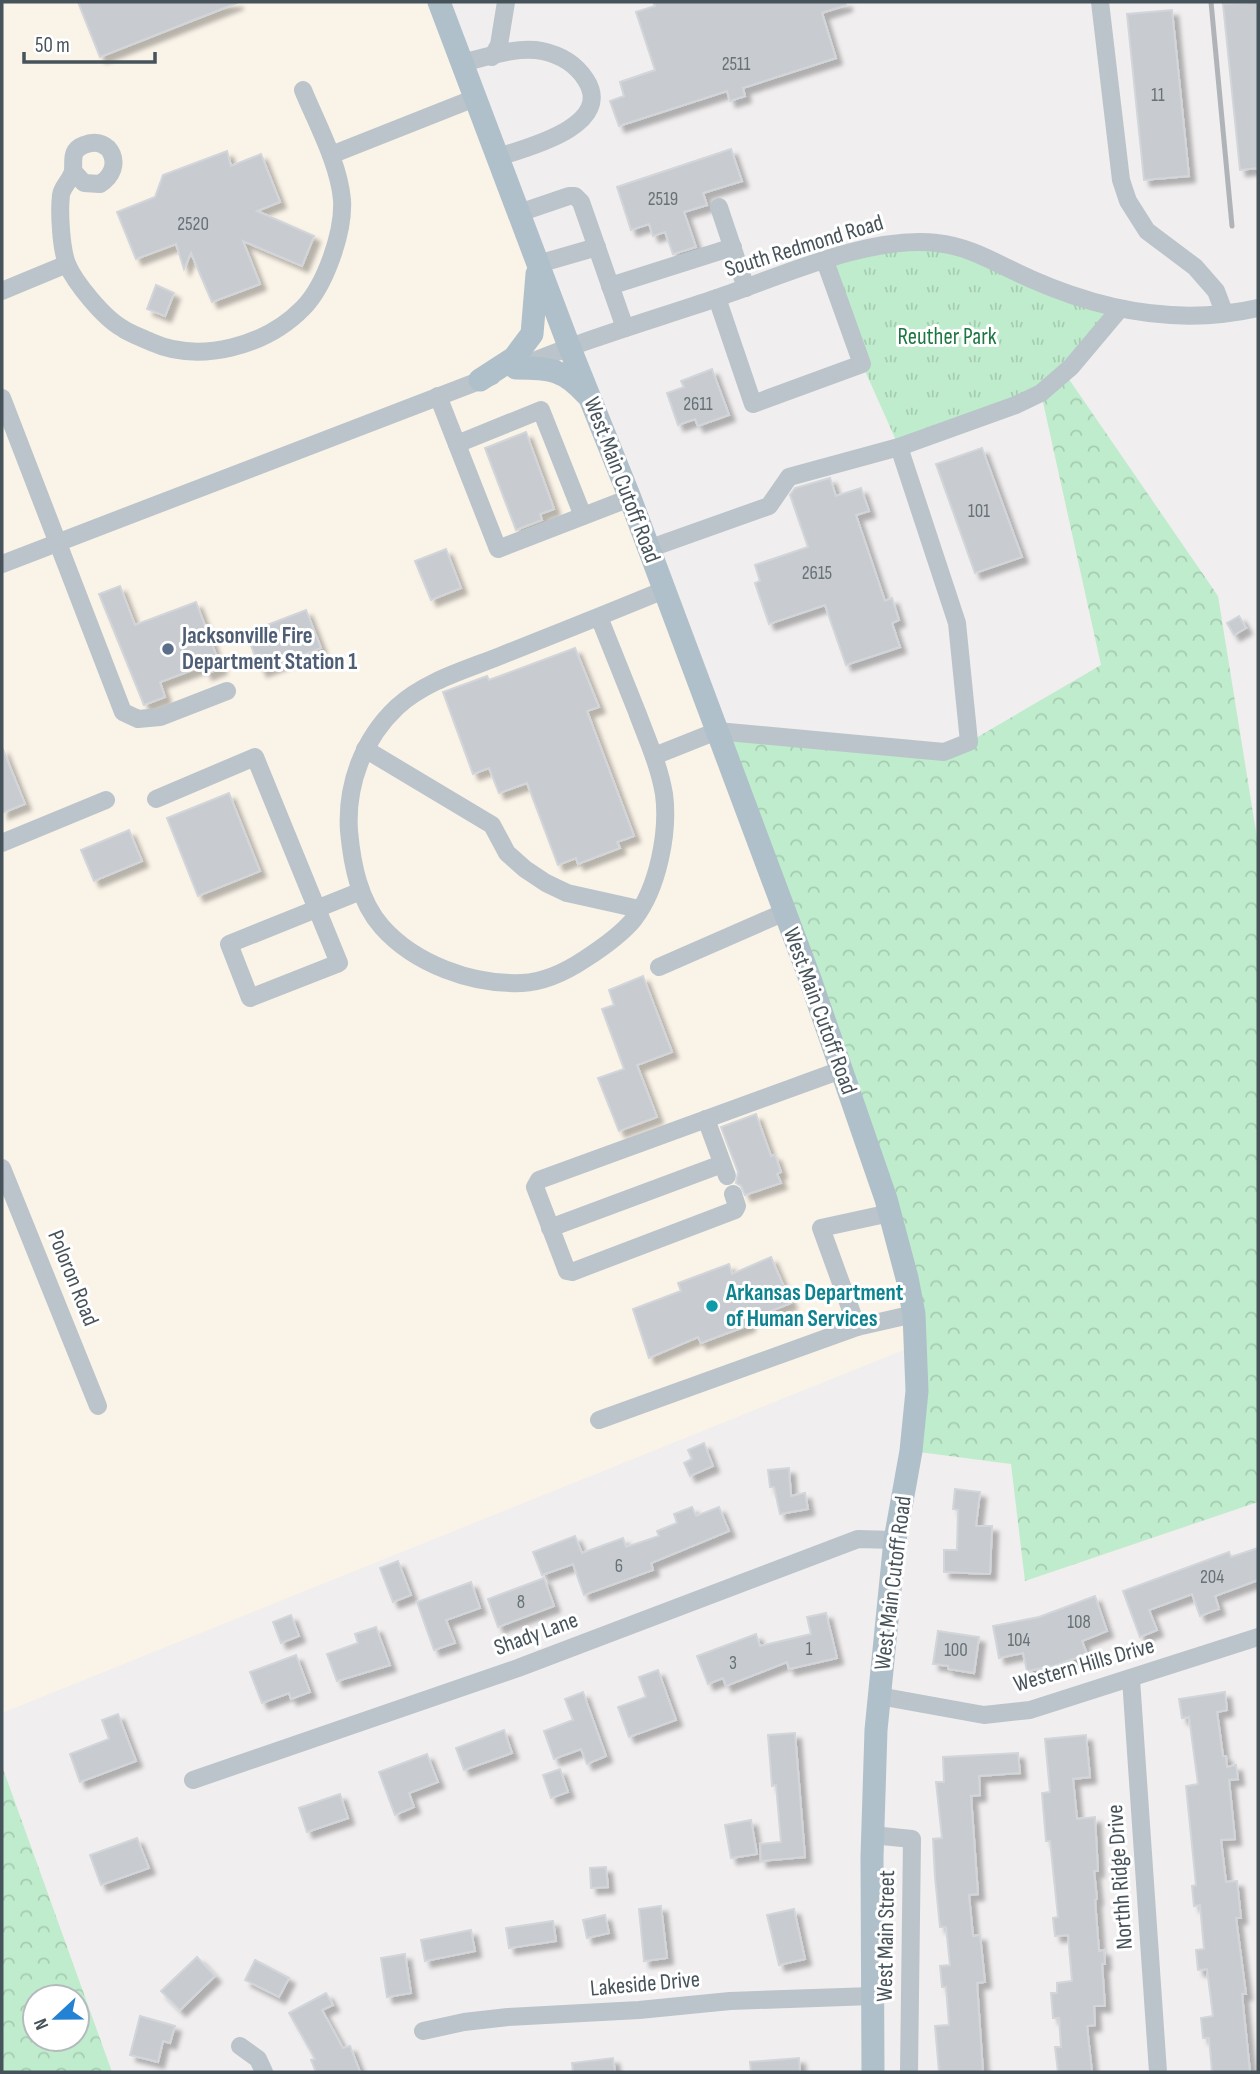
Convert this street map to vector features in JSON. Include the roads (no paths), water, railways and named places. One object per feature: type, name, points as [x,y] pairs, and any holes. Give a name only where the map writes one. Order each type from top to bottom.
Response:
[{"type":"main road","name":"West Main Cutoff Road","points":[[439,2],[569,346],[630,498],[785,912],[890,1213],[914,1314],[918,1391],[911,1451],[895,1540],[879,1696],[872,1835],[873,2072]]},
{"type":"main road","points":[[480,380],[514,358],[532,334],[538,264]]},
{"type":"main road","points":[[516,368],[543,368],[559,372],[575,381],[593,402]]},
{"type":"street","points":[[492,57],[499,45],[506,2]]},
{"type":"street","points":[[1100,2],[1121,180],[1128,201],[1147,232],[1195,267],[1211,284],[1224,312]]},
{"type":"street","points":[[462,63],[520,51],[540,51],[560,56],[576,66],[588,83],[591,96],[589,107],[571,128],[546,142],[498,157]]},
{"type":"street","points":[[73,172],[61,193],[61,226],[67,264],[95,305],[121,328],[155,344],[191,352],[228,348],[267,336],[303,308],[324,275],[337,241],[342,201],[331,155],[303,90]]},
{"type":"street","points":[[331,155],[475,97]]},
{"type":"street","points":[[519,213],[569,196],[575,196],[581,202],[625,328]]},
{"type":"street","points":[[719,206],[746,288]]},
{"type":"street","name":"South Redmond Road","points":[[2,564],[569,346],[852,252],[905,241],[941,243],[966,250],[1062,292],[1119,310],[1184,315],[1258,308]]},
{"type":"street","points":[[538,264],[597,247]]},
{"type":"street","points":[[610,286],[733,247]]},
{"type":"street","points":[[717,298],[753,404],[862,365],[825,261]]},
{"type":"street","points":[[2,291],[67,264]]},
{"type":"street","points":[[648,549],[769,506],[789,477],[899,447],[1009,408],[1041,393],[1071,368],[1119,310]]},
{"type":"street","points":[[438,396],[498,549],[630,498]]},
{"type":"street","points":[[2,398],[123,712],[138,719],[160,717],[227,691]]},
{"type":"street","points":[[457,444],[541,410],[583,516]]},
{"type":"street","points":[[654,756],[717,731],[944,752],[969,742],[957,622],[899,447]]},
{"type":"street","points":[[599,617],[654,756],[664,796],[664,849],[649,889],[634,919],[604,947],[566,972],[523,983],[481,980],[443,969],[407,948],[381,926],[361,891],[351,859],[348,812],[355,773],[365,749],[398,706],[433,683],[664,590]]},
{"type":"street","points":[[365,749],[492,825],[507,853],[546,883],[567,894],[639,909]]},
{"type":"street","points":[[156,799],[255,757],[317,908],[340,963],[250,998],[229,944],[317,908],[361,891]]},
{"type":"street","points":[[2,843],[106,800]]},
{"type":"street","points":[[659,967],[785,912]]},
{"type":"street","points":[[733,1194],[737,1206],[735,1210],[572,1272],[567,1271],[535,1187],[539,1181],[841,1070]]},
{"type":"street","points":[[550,1227],[724,1170],[706,1119]]},
{"type":"street","name":"Poloron Road","points":[[2,1168],[98,1406]]},
{"type":"street","points":[[857,1327],[821,1228],[890,1213]]},
{"type":"street","points":[[599,1420],[857,1327],[914,1314]]},
{"type":"street","name":"Shady Lane","points":[[193,1780],[518,1668],[858,1539],[895,1540]]},
{"type":"street","name":"Western Hills Drive","points":[[879,1696],[984,1715],[1030,1710],[1258,1637]]},
{"type":"street","name":"Northh Ridge Drive","points":[[1131,1679],[1158,2072]]},
{"type":"street","name":"West Main Street","points":[[872,1835],[912,1839],[909,2072]]},
{"type":"street","name":"Lakeside Drive","points":[[423,2031],[464,2022],[508,2017],[639,2010],[730,2001],[872,1996]]},
{"type":"street","points":[[240,2046],[258,2059],[264,2072]]},
{"type":"railway","points":[[1211,2],[1232,226]]},
{"type":"place","name":"Jacksonville Fire Department Station 1","points":[[168,649]]},
{"type":"place","name":"Arkansas Department of Human Services","points":[[712,1306]]},
{"type":"park label","name":"Reuther Park","points":[[947,337]]}]
